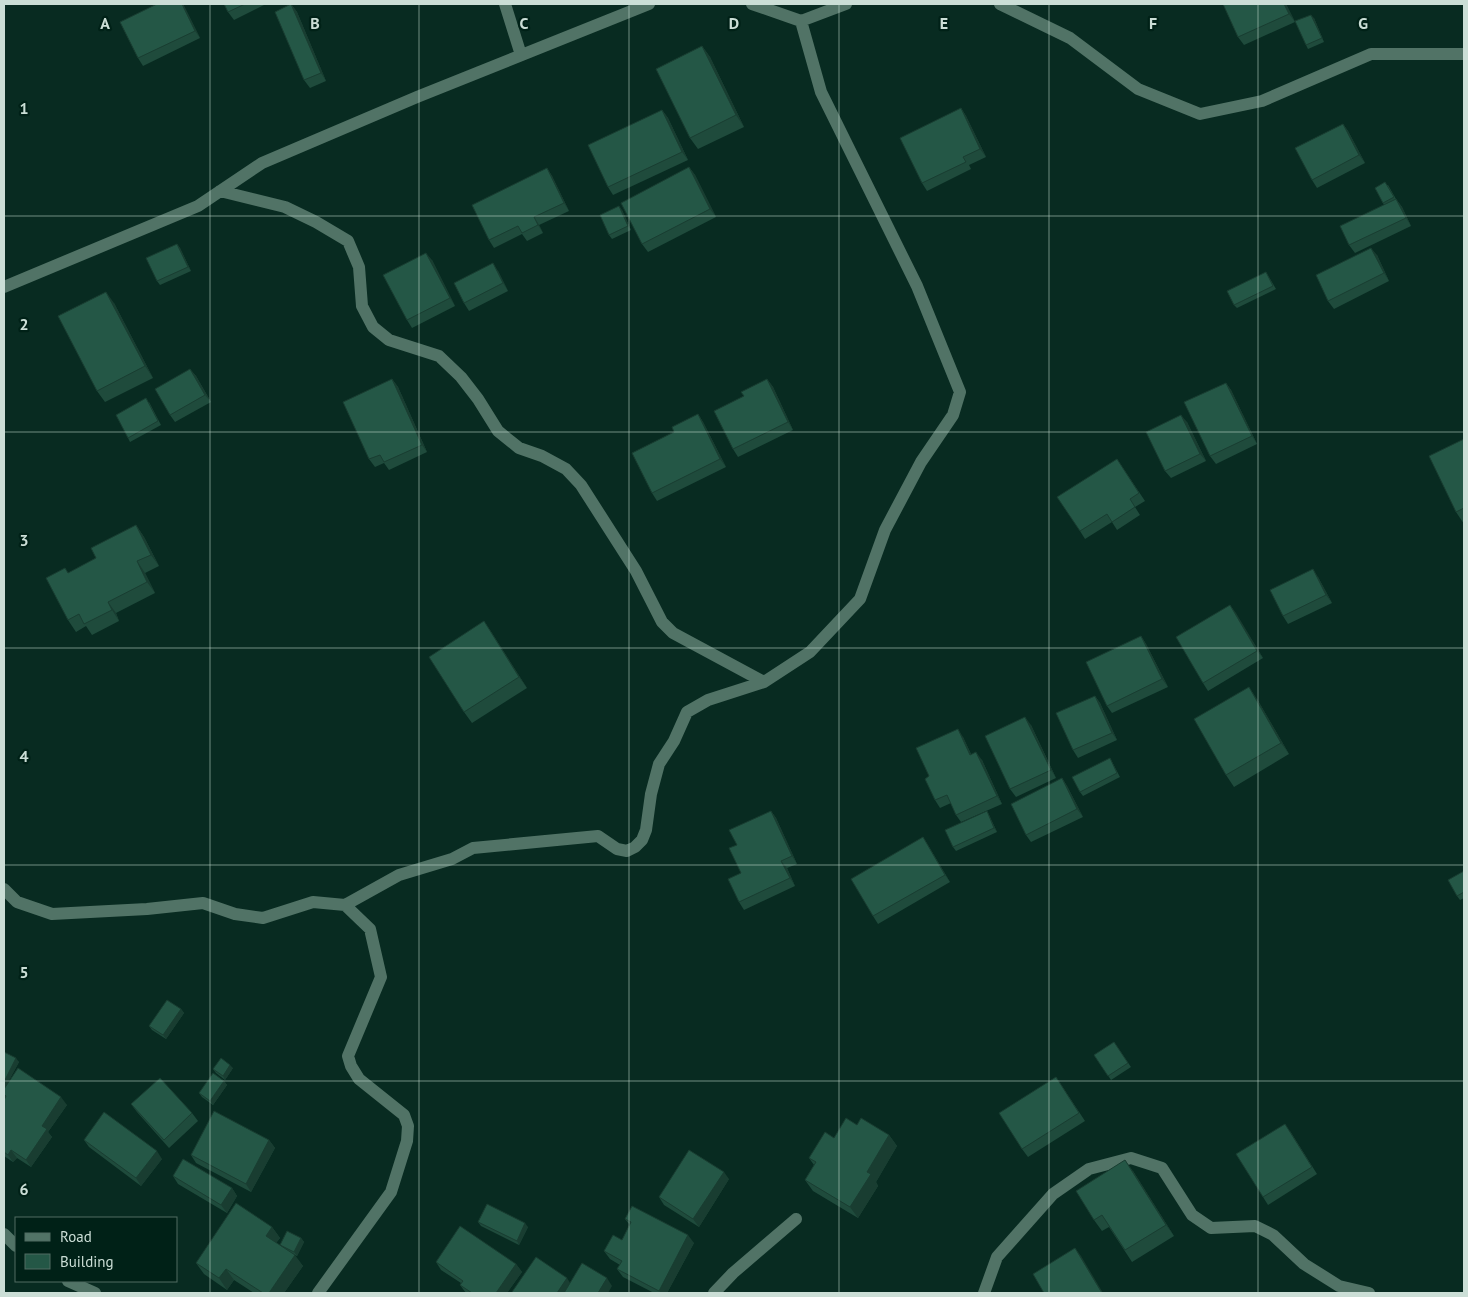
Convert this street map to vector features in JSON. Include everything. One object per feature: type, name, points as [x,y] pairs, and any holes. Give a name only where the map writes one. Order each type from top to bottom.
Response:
[{"type":"street","points":[[505,4],[521,55]]},
{"type":"street","points":[[4,287],[198,206],[262,163],[416,97],[649,4]]},
{"type":"street","points":[[752,4],[801,21],[846,4]]},
{"type":"street","points":[[1000,4],[1070,38],[1138,89],[1200,114],[1262,101],[1371,54],[1464,54]]},
{"type":"street","points":[[345,906],[399,875],[452,859],[473,848],[598,836],[617,849],[627,851],[636,847],[642,840],[646,830],[651,794],[660,764],[687,712],[708,700],[764,682],[810,652],[860,599],[885,530],[921,462],[953,414],[960,392],[917,286],[821,92],[801,21]]},
{"type":"street","points":[[220,191],[285,207],[316,222],[348,241],[359,267],[362,306],[373,328],[389,340],[439,356],[461,377],[478,399],[498,431],[519,448],[542,456],[566,469],[581,485],[636,571],[662,622],[673,633],[764,682]]},
{"type":"street","points":[[4,888],[17,902],[52,914],[147,909],[203,903],[235,914],[263,918],[313,902],[345,906],[370,930],[381,977],[348,1056],[351,1066],[359,1079],[404,1115],[408,1126],[407,1141],[391,1192],[318,1293]]},
{"type":"street","points":[[984,1293],[997,1257],[1053,1194],[1089,1169],[1131,1158],[1162,1168],[1192,1215],[1210,1228],[1255,1226],[1273,1235],[1304,1264],[1339,1286],[1369,1293]]},
{"type":"street","points":[[714,1293],[733,1273],[796,1219]]},
{"type":"street","points":[[4,1234],[15,1245]]},
{"type":"street","points":[[70,1282],[95,1293]]},
{"type":"building","points":[[157,4],[182,4],[195,31],[138,58],[120,22]]},
{"type":"building","points":[[224,4],[245,4],[228,12]]},
{"type":"building","points":[[291,4],[321,73],[304,80],[275,12]]},
{"type":"building","points":[[1223,4],[1284,4],[1289,14],[1238,37]]},
{"type":"building","points":[[1311,15],[1322,38],[1306,45],[1295,21]]},
{"type":"building","points":[[702,46],[736,115],[690,138],[656,69]]},
{"type":"building","points":[[961,108],[980,149],[963,157],[966,162],[922,183],[900,138]]},
{"type":"building","points":[[662,110],[682,152],[608,187],[588,145]]},
{"type":"building","points":[[1343,124],[1359,155],[1312,180],[1295,148]]},
{"type":"building","points":[[689,167],[710,209],[642,244],[621,203]]},
{"type":"building","points":[[547,168],[564,203],[534,217],[538,225],[522,233],[518,226],[489,240],[472,205]]},
{"type":"building","points":[[1385,182],[1394,197],[1383,203],[1375,188]]},
{"type":"building","points":[[1396,199],[1406,218],[1349,245],[1340,226]]},
{"type":"building","points":[[619,206],[628,226],[609,235],[600,215]]},
{"type":"building","points":[[177,244],[188,267],[157,281],[146,258]]},
{"type":"building","points":[[1371,248],[1384,273],[1328,301],[1316,275]]},
{"type":"building","points":[[426,253],[450,298],[407,320],[383,275]]},
{"type":"building","points":[[493,263],[503,283],[464,303],[454,283]]},
{"type":"building","points":[[1266,272],[1273,286],[1234,305],[1227,291]]},
{"type":"building","points":[[106,292],[145,366],[97,391],[58,316]]},
{"type":"building","points":[[190,369],[205,395],[170,415],[155,389]]},
{"type":"building","points":[[392,379],[422,445],[384,462],[380,455],[369,459],[343,402]]},
{"type":"building","points":[[767,379],[788,422],[733,449],[714,411],[744,396],[741,392]]},
{"type":"building","points":[[1226,383],[1252,436],[1210,456],[1184,402]]},
{"type":"building","points":[[146,398],[158,421],[128,438],[116,415]]},
{"type":"building","points":[[698,414],[720,459],[652,493],[632,453],[674,432],[672,427]]},
{"type":"building","points":[[1181,415],[1200,454],[1165,471],[1146,432]]},
{"type":"building","points":[[1464,439],[1464,508],[1456,512],[1429,456]]},
{"type":"building","points":[[1117,459],[1139,493],[1130,499],[1135,507],[1112,522],[1107,514],[1080,531],[1057,497]]},
{"type":"building","points":[[136,525],[151,555],[137,561],[147,582],[108,602],[112,610],[84,624],[79,614],[68,620],[46,578],[65,568],[68,573],[96,558],[91,548]]},
{"type":"building","points":[[1313,569],[1326,595],[1283,616],[1270,590]]},
{"type":"building","points":[[1230,605],[1257,651],[1203,683],[1176,637]]},
{"type":"building","points":[[484,621],[519,677],[464,712],[429,657]]},
{"type":"building","points":[[1141,636],[1162,679],[1107,706],[1086,662]]},
{"type":"building","points":[[1249,687],[1281,743],[1226,775],[1194,719]]},
{"type":"building","points":[[1095,696],[1112,733],[1073,750],[1056,713]]},
{"type":"building","points":[[1025,717],[1051,770],[1010,789],[985,736]]},
{"type":"building","points":[[958,729],[970,755],[976,752],[997,796],[956,815],[947,795],[935,800],[925,779],[929,776],[916,748]]},
{"type":"building","points":[[1110,758],[1117,773],[1080,792],[1072,777]]},
{"type":"building","points":[[1062,778],[1077,809],[1026,835],[1011,804]]},
{"type":"building","points":[[771,811],[792,856],[781,861],[790,878],[739,902],[728,879],[741,873],[729,848],[737,845],[729,830]]},
{"type":"building","points":[[987,811],[994,828],[953,847],[945,830]]},
{"type":"building","points":[[923,837],[945,875],[873,916],[851,879]]},
{"type":"building","points":[[1464,871],[1464,892],[1457,896],[1448,880]]},
{"type":"building","points":[[167,1000],[181,1009],[163,1035],[149,1026]]},
{"type":"building","points":[[1114,1042],[1128,1063],[1108,1076],[1094,1055]]},
{"type":"building","points":[[4,1052],[16,1058],[4,1082]]},
{"type":"building","points":[[221,1058],[230,1065],[223,1076],[213,1069]]},
{"type":"building","points":[[18,1068],[61,1097],[42,1126],[47,1129],[26,1160],[11,1150],[8,1155],[4,1152],[4,1100],[6,1096],[4,1089]]},
{"type":"building","points":[[213,1073],[224,1081],[210,1101],[199,1093]]},
{"type":"building","points":[[1056,1077],[1079,1113],[1022,1149],[999,1113]]},
{"type":"building","points":[[160,1078],[192,1113],[164,1140],[131,1104]]},
{"type":"building","points":[[214,1111],[269,1140],[246,1184],[191,1155]]},
{"type":"building","points":[[104,1112],[157,1151],[136,1178],[84,1140]]},
{"type":"building","points":[[846,1118],[857,1125],[861,1118],[889,1135],[867,1172],[871,1174],[850,1207],[805,1180],[816,1162],[809,1158],[825,1132],[834,1138]]},
{"type":"building","points":[[1285,1124],[1312,1167],[1263,1197],[1236,1154]]},
{"type":"building","points":[[689,1150],[724,1172],[693,1219],[659,1197]]},
{"type":"building","points":[[183,1159],[232,1188],[221,1205],[173,1176]]},
{"type":"building","points":[[1125,1160],[1166,1225],[1125,1250],[1102,1215],[1094,1220],[1076,1191]]},
{"type":"building","points":[[236,1203],[272,1227],[266,1236],[295,1255],[269,1293],[263,1293],[226,1269],[219,1278],[196,1263]]},
{"type":"building","points":[[487,1204],[525,1223],[517,1241],[478,1222]]},
{"type":"building","points":[[632,1206],[688,1235],[659,1291],[617,1269],[622,1261],[604,1251],[613,1235],[622,1240],[631,1222],[625,1219]]},
{"type":"building","points":[[460,1226],[516,1264],[496,1293],[472,1293],[460,1285],[463,1281],[436,1262]]},
{"type":"building","points":[[287,1231],[301,1238],[294,1252],[280,1245]]},
{"type":"building","points":[[1075,1248],[1102,1293],[1044,1293],[1033,1274]]},
{"type":"building","points":[[536,1257],[567,1278],[557,1293],[513,1293],[512,1292]]},
{"type":"building","points":[[582,1263],[607,1278],[598,1293],[564,1293]]}]
